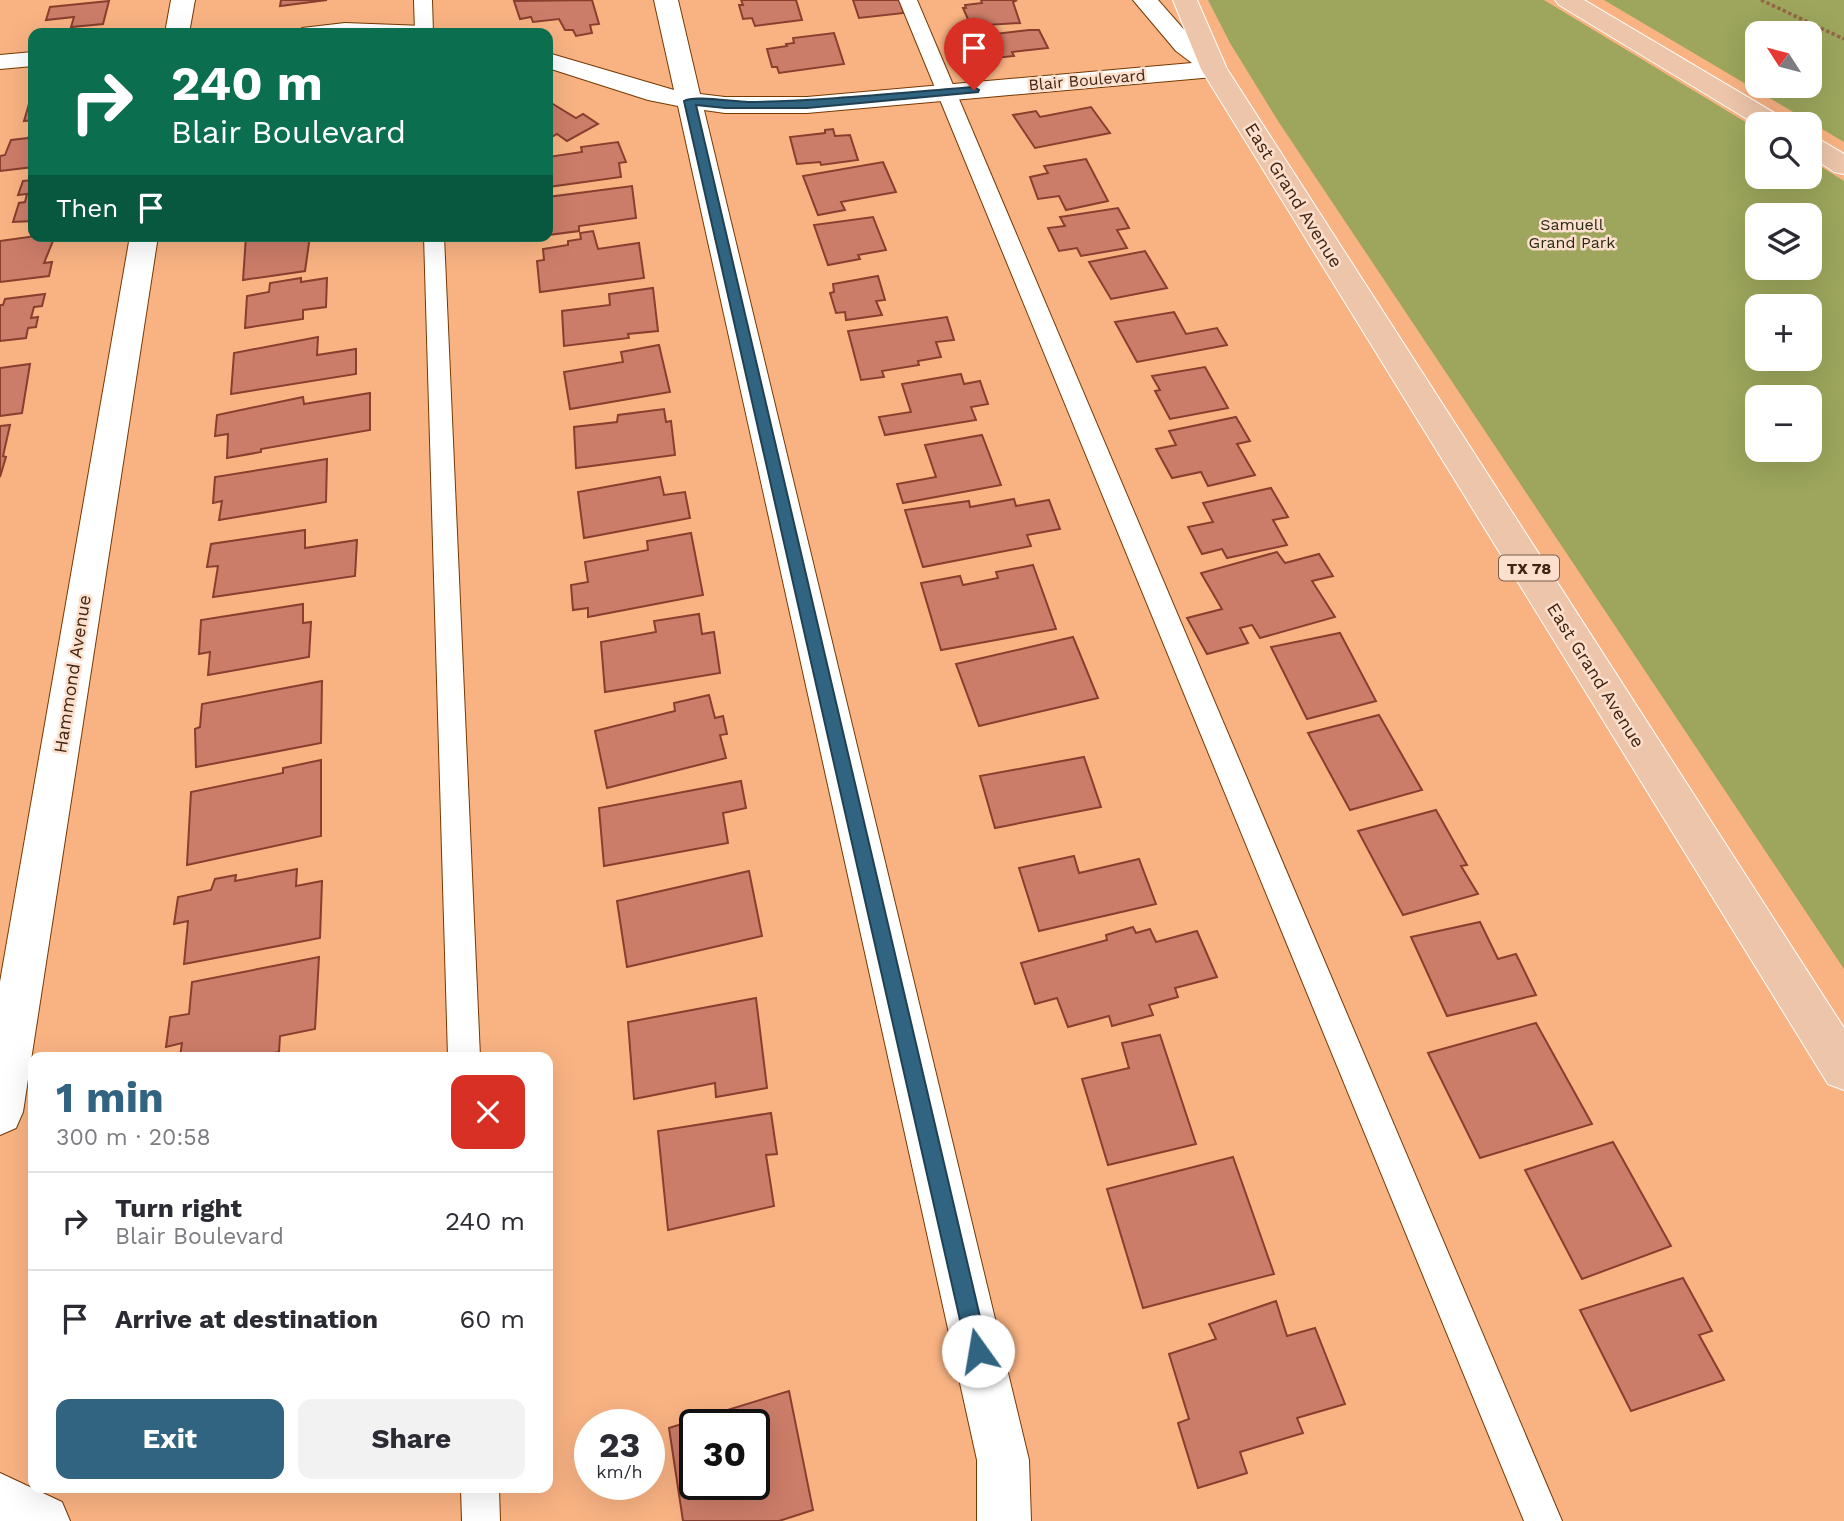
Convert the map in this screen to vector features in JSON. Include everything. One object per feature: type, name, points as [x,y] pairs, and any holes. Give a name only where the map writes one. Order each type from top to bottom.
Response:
[{"type":"main road","name":"East Grand Avenue","points":[[1185,0],[1214,69],[1844,1068]]},
{"type":"main road","points":[[1567,0],[1754,112]]},
{"type":"main road","points":[[1822,152],[1844,166]]},
{"type":"street","points":[[178,28],[183,0]]},
{"type":"street","points":[[666,0],[1003,1460],[1004,1521]]},
{"type":"street","name":"East Grand Avenue","points":[[1146,0],[1185,46],[1214,69]]},
{"type":"street","points":[[0,62],[28,59]]},
{"type":"street","name":"Blair Boulevard","points":[[553,62],[616,83],[690,101],[725,105],[807,105],[1214,69]]},
{"type":"street","name":"Hammond Avenue","points":[[0,1112],[143,242]]},
{"type":"street","points":[[0,1499],[43,1521]]},
{"type":"lane","points":[[423,0],[424,28]]},
{"type":"lane","points":[[908,0],[1543,1521]]},
{"type":"lane","points":[[434,242],[464,1052]]},
{"type":"lane","points":[[480,1493],[481,1521]]},
{"type":"path","points":[[1761,0],[1844,39]]},
{"type":"green space","name":"Samuell Grand Park","points":[[1208,0],[1544,0],[1745,122],[1745,189],[1822,189],[1822,167],[1844,181],[1844,969],[1278,121],[1230,43]]},
{"type":"green space","points":[[1604,0],[1844,0],[1844,142],[1822,129],[1822,112],[1793,112],[1770,98],[1822,98],[1822,21],[1745,21],[1745,83]]},
{"type":"building","points":[[281,0],[327,0],[280,6]]},
{"type":"building","points":[[592,0],[599,24],[590,25],[592,33],[576,36],[573,30],[565,30],[559,19],[533,22],[531,17],[520,19],[514,1]]},
{"type":"building","points":[[741,0],[796,0],[802,20],[755,26],[752,18],[743,19],[739,5],[743,5]]},
{"type":"building","points":[[853,0],[899,0],[904,13],[859,18]]},
{"type":"building","points":[[981,0],[1017,0],[1013,2],[1020,23],[971,26],[963,8],[966,8],[965,5],[982,3]]},
{"type":"building","points":[[109,1],[103,24],[71,27],[74,17],[46,20],[50,7]]},
{"type":"building","points":[[1039,30],[1048,48],[1012,52],[1014,56],[995,58],[986,35]]},
{"type":"building","points":[[834,33],[844,64],[779,73],[777,67],[772,67],[767,49],[787,46],[786,44],[794,43],[793,38]]},
{"type":"building","points":[[553,104],[576,118],[583,114],[598,124],[567,141],[557,134],[553,136]]},
{"type":"building","points":[[1091,107],[1110,133],[1035,148],[1013,115],[1036,111],[1040,117]]},
{"type":"building","points":[[833,129],[835,136],[850,135],[858,160],[821,165],[820,162],[797,164],[790,137],[825,133],[825,130]]},
{"type":"building","points":[[28,138],[28,168],[0,171],[0,156],[5,155],[11,140]]},
{"type":"building","points":[[618,142],[626,162],[619,163],[621,177],[553,186],[553,156],[582,152],[581,147]]},
{"type":"building","points":[[1086,159],[1108,201],[1066,210],[1059,196],[1038,199],[1030,177],[1048,173],[1044,166]]},
{"type":"building","points":[[883,162],[896,192],[841,202],[845,210],[818,215],[803,176]]},
{"type":"building","points":[[28,180],[28,221],[13,222],[19,203],[25,202],[27,194],[18,195],[23,181]]},
{"type":"building","points":[[632,186],[636,218],[579,226],[579,231],[553,234],[553,196]]},
{"type":"building","points":[[1118,208],[1129,228],[1117,230],[1127,248],[1081,256],[1077,248],[1059,251],[1048,228],[1065,226],[1060,217]]},
{"type":"building","points":[[873,217],[886,250],[858,255],[860,259],[828,265],[814,225]]},
{"type":"building","points":[[593,231],[598,249],[639,243],[644,278],[540,292],[537,261],[544,260],[543,249],[568,245],[568,241],[581,239],[580,233]]},
{"type":"building","points":[[28,237],[28,242],[53,242],[44,263],[52,262],[49,276],[0,282],[0,241]]},
{"type":"building","points":[[246,242],[309,242],[305,271],[243,280]]},
{"type":"building","points":[[1145,251],[1167,288],[1111,299],[1089,262]]},
{"type":"building","points":[[878,276],[885,300],[876,301],[882,315],[846,320],[845,312],[836,313],[830,293],[834,292],[833,284]]},
{"type":"building","points":[[301,278],[301,282],[327,278],[326,307],[303,310],[303,319],[245,328],[247,296],[269,292],[270,283]]},
{"type":"building","points":[[653,288],[658,331],[628,334],[629,338],[564,346],[562,311],[610,305],[609,294]]},
{"type":"building","points":[[45,294],[42,306],[34,307],[31,318],[38,317],[36,327],[28,328],[26,338],[0,341],[0,305],[3,305],[5,299]]},
{"type":"building","points":[[1174,312],[1186,334],[1217,328],[1227,345],[1137,362],[1115,322]]},
{"type":"building","points":[[947,317],[954,340],[936,342],[941,357],[918,361],[919,365],[882,371],[884,377],[861,380],[848,331]]},
{"type":"building","points":[[318,337],[317,355],[356,349],[356,374],[231,394],[234,353]]},
{"type":"building","points":[[659,345],[670,392],[570,409],[564,372],[623,362],[621,352]]},
{"type":"building","points":[[30,364],[22,413],[0,416],[0,368]]},
{"type":"building","points":[[1205,367],[1228,408],[1170,419],[1155,391],[1160,390],[1152,376]]},
{"type":"building","points":[[961,374],[964,384],[980,381],[988,404],[971,407],[976,420],[885,435],[879,417],[911,412],[902,384]]},
{"type":"building","points":[[370,393],[370,430],[261,449],[261,452],[227,458],[228,434],[215,436],[217,415],[303,397],[304,404]]},
{"type":"building","points":[[664,409],[666,422],[671,421],[675,455],[576,468],[574,427],[617,422],[618,415]]},
{"type":"building","points":[[1236,417],[1250,441],[1237,444],[1255,475],[1208,486],[1201,472],[1172,478],[1156,449],[1176,445],[1169,431]]},
{"type":"building","points":[[10,425],[3,456],[6,457],[0,477],[0,426]]},
{"type":"building","points":[[982,435],[1001,485],[903,503],[897,484],[936,477],[925,445]]},
{"type":"building","points":[[327,459],[326,502],[219,520],[222,501],[213,503],[215,477]]},
{"type":"building","points":[[660,477],[664,495],[685,492],[690,518],[584,538],[578,492]]},
{"type":"building","points":[[1271,488],[1288,517],[1273,520],[1287,545],[1227,558],[1222,549],[1202,554],[1188,527],[1213,522],[1203,503]]},
{"type":"building","points":[[1014,499],[1016,506],[1049,500],[1060,529],[1027,535],[1031,546],[923,567],[905,510],[969,501],[970,507]]},
{"type":"building","points":[[305,530],[305,548],[357,540],[355,576],[213,597],[218,566],[207,567],[211,544]]},
{"type":"building","points":[[691,533],[703,595],[588,617],[588,608],[573,610],[571,585],[588,582],[585,562],[648,550],[647,541]]},
{"type":"building","points":[[1277,552],[1285,563],[1319,554],[1333,576],[1312,581],[1335,617],[1260,638],[1252,625],[1240,628],[1248,643],[1207,654],[1187,618],[1222,609],[1201,573]]},
{"type":"building","points":[[1033,565],[1056,629],[941,650],[921,583],[960,576],[963,585],[998,578],[996,572]]},
{"type":"building","points":[[303,604],[303,623],[311,622],[309,657],[208,675],[210,652],[199,654],[201,620]]},
{"type":"building","points":[[699,614],[702,634],[714,632],[720,673],[605,692],[601,642],[656,632],[654,621]]},
{"type":"building","points":[[1340,633],[1376,701],[1307,719],[1271,647]]},
{"type":"building","points":[[1073,637],[1098,698],[979,726],[956,664]]},
{"type":"building","points":[[322,681],[321,743],[196,767],[195,729],[200,727],[202,704]]},
{"type":"building","points":[[709,695],[715,718],[723,716],[727,734],[720,735],[726,758],[607,788],[595,731],[675,711],[674,703]]},
{"type":"building","points":[[1379,715],[1422,790],[1350,810],[1308,733]]},
{"type":"building","points":[[1084,757],[1101,807],[995,828],[980,776]]},
{"type":"building","points":[[321,760],[321,836],[187,865],[191,792],[283,773],[283,768]]},
{"type":"building","points":[[741,781],[746,808],[723,813],[728,843],[604,866],[599,808]]},
{"type":"building","points":[[1436,810],[1467,865],[1461,866],[1478,894],[1403,915],[1358,831]]},
{"type":"building","points":[[1074,856],[1079,873],[1139,859],[1156,904],[1039,931],[1019,868]]},
{"type":"building","points":[[297,869],[296,886],[322,881],[320,938],[184,964],[188,921],[174,924],[178,897],[211,890],[215,879],[236,875],[235,881]]},
{"type":"building","points":[[749,871],[762,936],[627,967],[617,901]]},
{"type":"building","points":[[1480,922],[1498,959],[1516,954],[1536,995],[1447,1016],[1411,937]]},
{"type":"building","points":[[1133,927],[1136,933],[1150,929],[1156,942],[1197,931],[1217,977],[1175,988],[1178,997],[1149,1005],[1153,1015],[1112,1026],[1109,1016],[1068,1027],[1057,998],[1035,1004],[1021,963],[1107,940],[1106,935]]},
{"type":"building","points":[[319,957],[315,1029],[280,1036],[279,1052],[181,1052],[182,1043],[166,1047],[170,1017],[189,1014],[192,982]]},
{"type":"building","points":[[756,998],[767,1088],[716,1097],[715,1083],[634,1099],[628,1022]]},
{"type":"building","points":[[1536,1023],[1592,1124],[1480,1158],[1428,1053]]},
{"type":"building","points":[[1160,1035],[1196,1144],[1108,1165],[1082,1079],[1129,1068],[1122,1043]]},
{"type":"building","points":[[771,1113],[777,1154],[766,1155],[774,1206],[668,1230],[658,1131]]},
{"type":"building","points":[[1613,1142],[1671,1246],[1582,1279],[1525,1170]]},
{"type":"building","points":[[1233,1157],[1274,1274],[1143,1308],[1107,1189]]},
{"type":"building","points":[[1683,1278],[1712,1331],[1699,1335],[1724,1380],[1631,1411],[1580,1310]]},
{"type":"building","points":[[1276,1301],[1287,1336],[1315,1328],[1345,1404],[1297,1418],[1303,1433],[1240,1452],[1247,1473],[1198,1488],[1178,1423],[1189,1419],[1169,1354],[1216,1339],[1209,1324]]},
{"type":"building","points":[[789,1391],[813,1510],[779,1521],[683,1521],[680,1500],[770,1500],[770,1409],[731,1409]]},
{"type":"building","points":[[679,1425],[679,1494],[669,1428]]},
{"type":"route","points":[[974,90],[807,105],[725,105],[690,101],[978,1351]]}]
